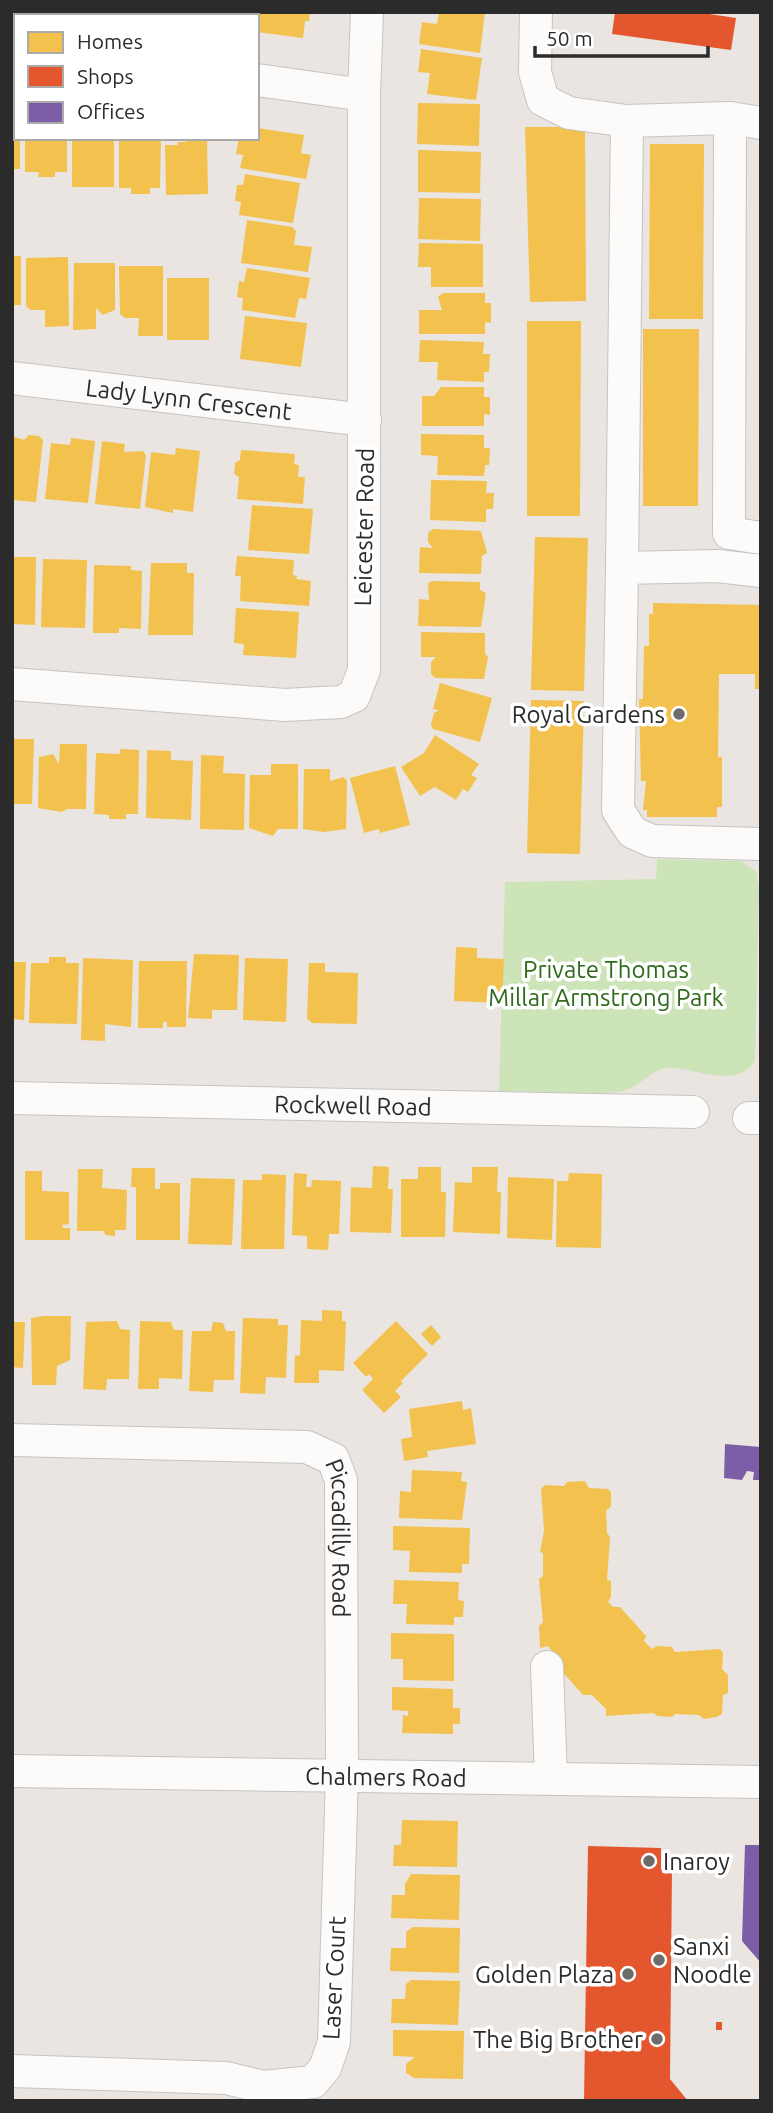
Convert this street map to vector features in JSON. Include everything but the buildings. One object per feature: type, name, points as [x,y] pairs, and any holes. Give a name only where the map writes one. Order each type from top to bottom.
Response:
[{"type":"street","name":"Leicester Road","points":[[12,684],[285,705],[341,702],[354,696],[364,670],[364,95],[367,12]]},
{"type":"street","points":[[536,12],[535,72],[542,100],[569,114],[627,121],[746,120],[729,533],[761,538]]},
{"type":"street","points":[[259,80],[364,95]]},
{"type":"street","points":[[627,121],[618,810],[632,832],[652,841],[761,844]]},
{"type":"street","name":"Lady Lynn Crescent","points":[[12,378],[365,420]]},
{"type":"street","points":[[622,568],[718,566],[761,571]]},
{"type":"street","name":"Rockwell Road","points":[[12,1098],[693,1112]]},
{"type":"street","name":"Piccadilly Road","points":[[12,1440],[301,1446],[333,1459],[341,1480],[342,1775]]},
{"type":"street","points":[[547,1667],[551,1778]]},
{"type":"street","name":"Chalmers Road","points":[[12,1771],[761,1782]]},
{"type":"street","name":"Laser Court","points":[[12,2071],[226,2078],[263,2087],[313,2082],[325,2068],[334,2042],[342,1775]]},
{"type":"green space","name":"Private Thomas Millar Armstrong Park","points":[[657,859],[741,861],[756,871],[759,887],[755,1061],[747,1070],[727,1076],[663,1069],[629,1089],[610,1093],[499,1091],[505,882],[656,879]]},
{"type":"place","name":"Royal Gardens","points":[[679,714]]},
{"type":"place","name":"Inaroy","points":[[649,1861]]},
{"type":"place","name":"Sanxi Noodle","points":[[659,1960]]},
{"type":"place","name":"Golden Plaza","points":[[628,1974]]},
{"type":"place","name":"The Big Brother","points":[[657,2039]]}]
